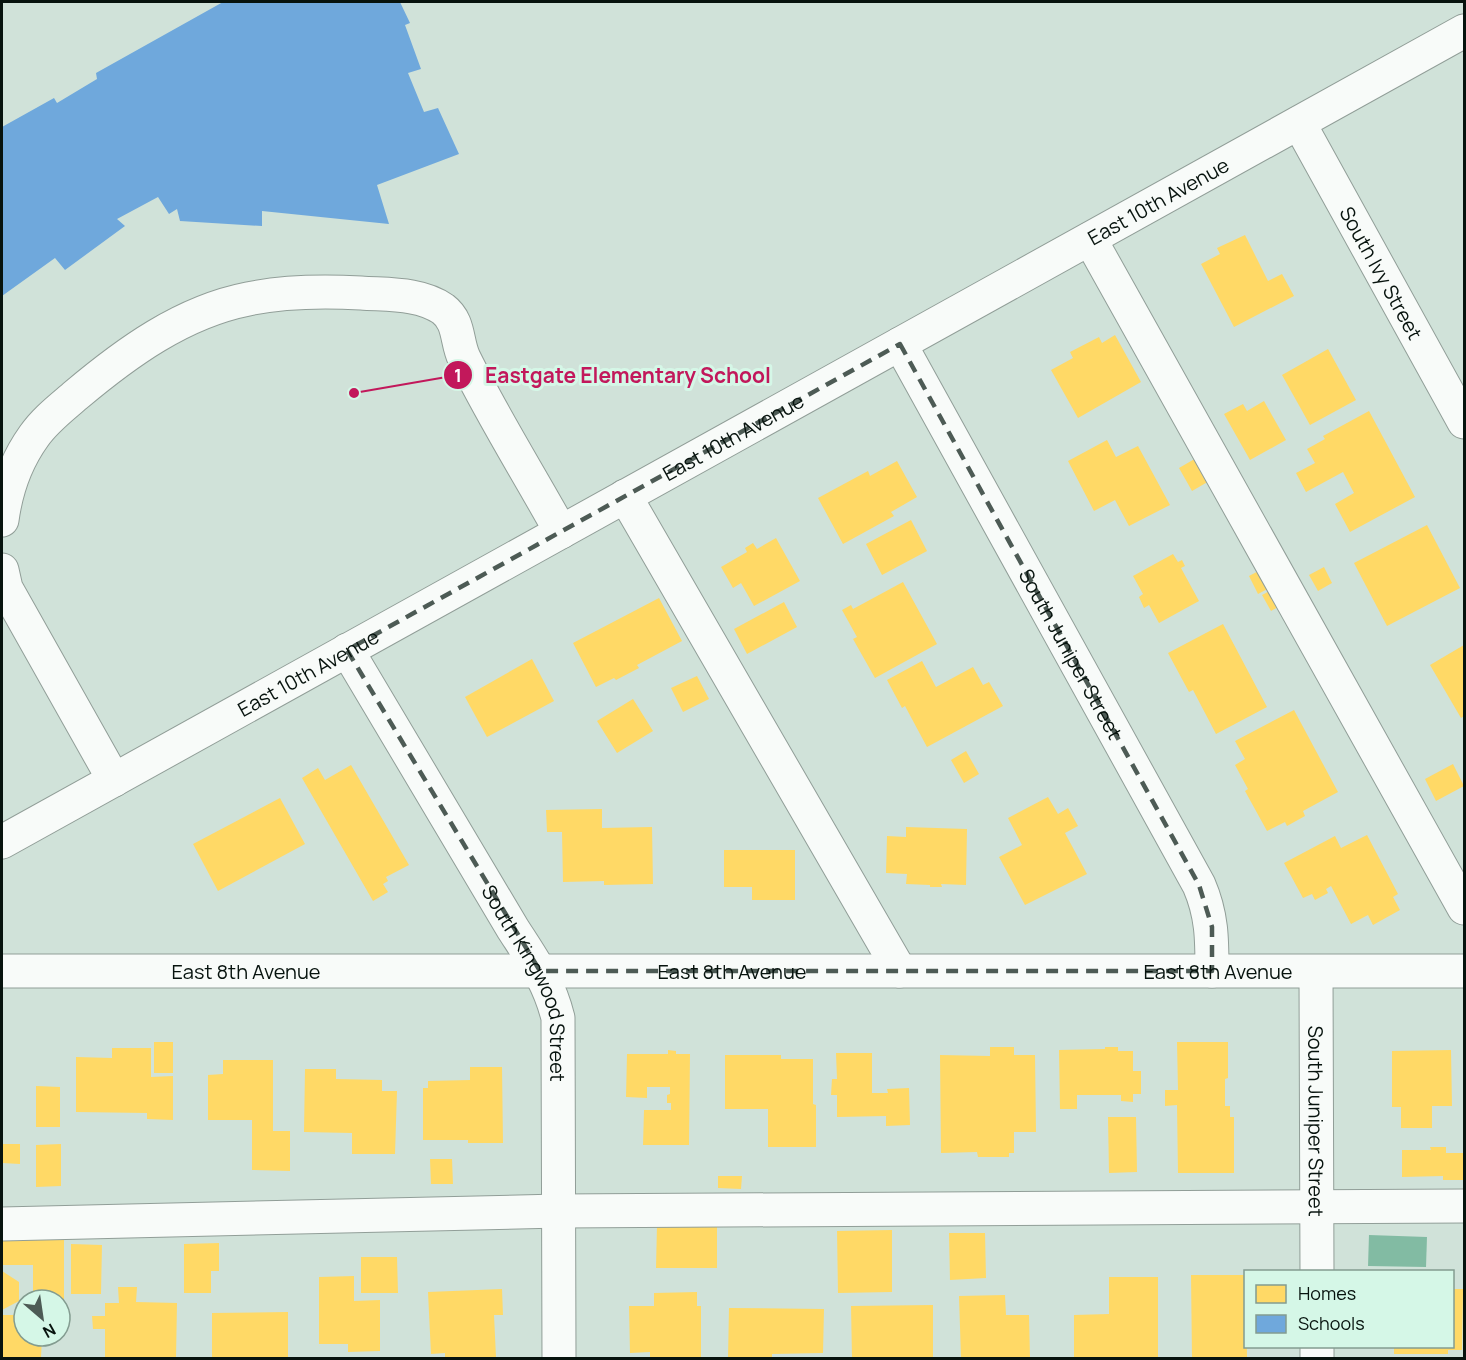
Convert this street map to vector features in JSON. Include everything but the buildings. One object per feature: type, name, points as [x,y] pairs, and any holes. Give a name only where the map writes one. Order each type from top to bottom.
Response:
[{"type":"street","name":"East 10th Avenue","points":[[2,842],[1464,31]]},
{"type":"street","name":"South Ivy Street","points":[[1299,123],[1464,422]]},
{"type":"street","points":[[1090,239],[1464,908]]},
{"type":"street","points":[[2,520],[9,485],[20,458],[35,435],[50,418],[134,350],[171,327],[207,310],[247,299],[289,293],[332,291],[415,297],[446,311],[455,322],[463,355],[561,532]]},
{"type":"street","name":"South Juniper Street","points":[[900,344],[1199,885],[1208,905],[1212,927],[1212,971]]},
{"type":"street","points":[[625,496],[900,971]]},
{"type":"street","points":[[4,579],[114,780]]},
{"type":"street","name":"South Kingwood Street","points":[[347,651],[553,996],[558,1018],[560,1359]]},
{"type":"street","name":"East 8th Avenue","points":[[2,971],[1212,971],[1316,973],[1464,971]]},
{"type":"street","name":"South Juniper Street","points":[[1316,973],[1317,1270]]},
{"type":"street","points":[[2,1224],[559,1212],[1464,1206]]},
{"type":"highlighted area","points":[[900,344],[1199,885],[1212,927],[1212,971],[540,971],[347,650]]},
{"type":"shaded area","points":[[1369,1235],[1427,1237],[1426,1267],[1368,1266]]},
{"type":"place","name":"Eastgate Elementary School","points":[[354,393]]}]
